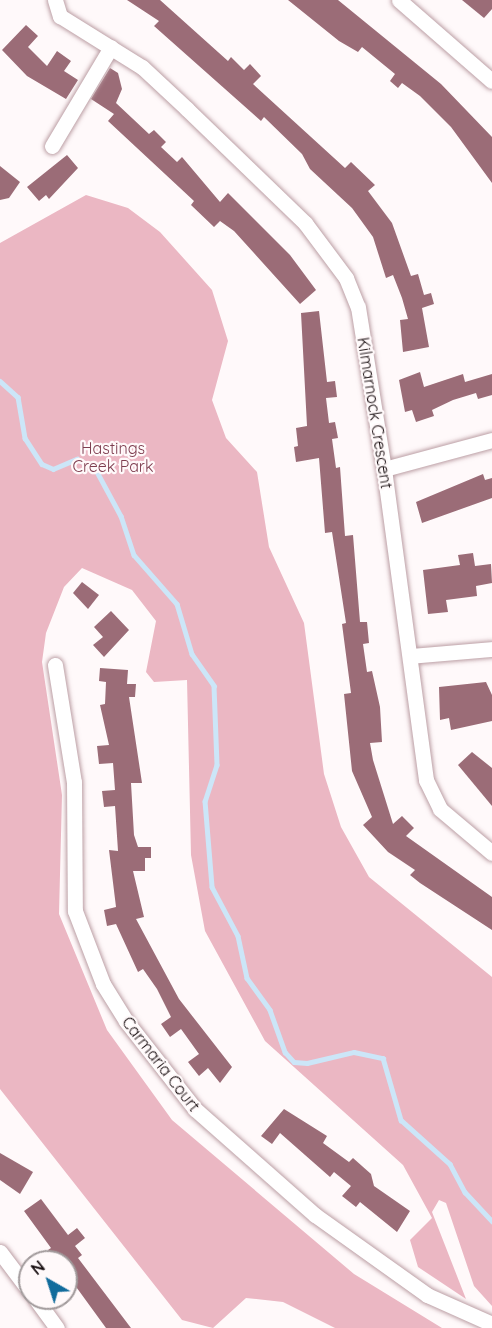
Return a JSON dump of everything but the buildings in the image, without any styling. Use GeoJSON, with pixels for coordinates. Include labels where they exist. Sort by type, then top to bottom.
{"type":"FeatureCollection","features":[{"type":"Feature","properties":{"kind":"street","name":"Kilmarnock Crescent"},"geometry":{"type":"LineString","coordinates":[[55,0],[60,16],[111,47],[187,109],[327,248],[358,307],[384,469],[430,794],[451,820],[492,853]]}},
{"type":"Feature","properties":{"kind":"street"},"geometry":{"type":"LineString","coordinates":[[399,0],[492,81]]}},
{"type":"Feature","properties":{"kind":"street"},"geometry":{"type":"LineString","coordinates":[[52,146],[111,47]]}},
{"type":"Feature","properties":{"kind":"street"},"geometry":{"type":"LineString","coordinates":[[384,469],[492,440]]}},
{"type":"Feature","properties":{"kind":"street"},"geometry":{"type":"LineString","coordinates":[[410,656],[492,649]]}},
{"type":"Feature","properties":{"kind":"street","name":"Carmaria Court"},"geometry":{"type":"LineString","coordinates":[[55,665],[74,782],[75,911],[103,984],[126,1021],[195,1109],[306,1208],[427,1295],[492,1324]]}},
{"type":"Feature","properties":{"kind":"street"},"geometry":{"type":"LineString","coordinates":[[0,1252],[18,1276]]}},
{"type":"Feature","properties":{"kind":"street"},"geometry":{"type":"LineString","coordinates":[[44,1310],[57,1328]]}},
{"type":"Feature","properties":{"kind":"green space","name":"Hastings Creek Park"},"geometry":{"type":"Polygon","coordinates":[[[86,195],[128,208],[160,232],[212,290],[228,341],[212,400],[226,438],[257,472],[269,547],[304,623],[324,774],[341,827],[369,877],[492,977],[492,1306],[474,1286],[446,1203],[439,1200],[432,1212],[466,1299],[418,1267],[410,1240],[432,1218],[403,1165],[265,1041],[205,931],[191,855],[187,680],[154,682],[146,672],[156,621],[132,590],[82,568],[64,587],[46,633],[42,662],[62,795],[59,914],[107,1030],[172,1120],[354,1274],[442,1328],[335,1328],[283,1302],[246,1298],[213,1328],[182,1320],[0,1089],[0,243],[86,195]]]}},
{"type":"Feature","properties":{"kind":"waterway"},"geometry":{"type":"LineString","coordinates":[[0,381],[18,397],[25,438],[42,464],[53,469],[77,459],[95,468],[121,516],[134,555],[177,604],[192,654],[214,686],[217,765],[205,801],[212,887],[238,936],[247,978],[270,1010],[285,1052],[294,1062],[307,1063],[354,1052],[383,1058],[401,1120],[450,1164],[465,1192],[492,1221]]}}]}
